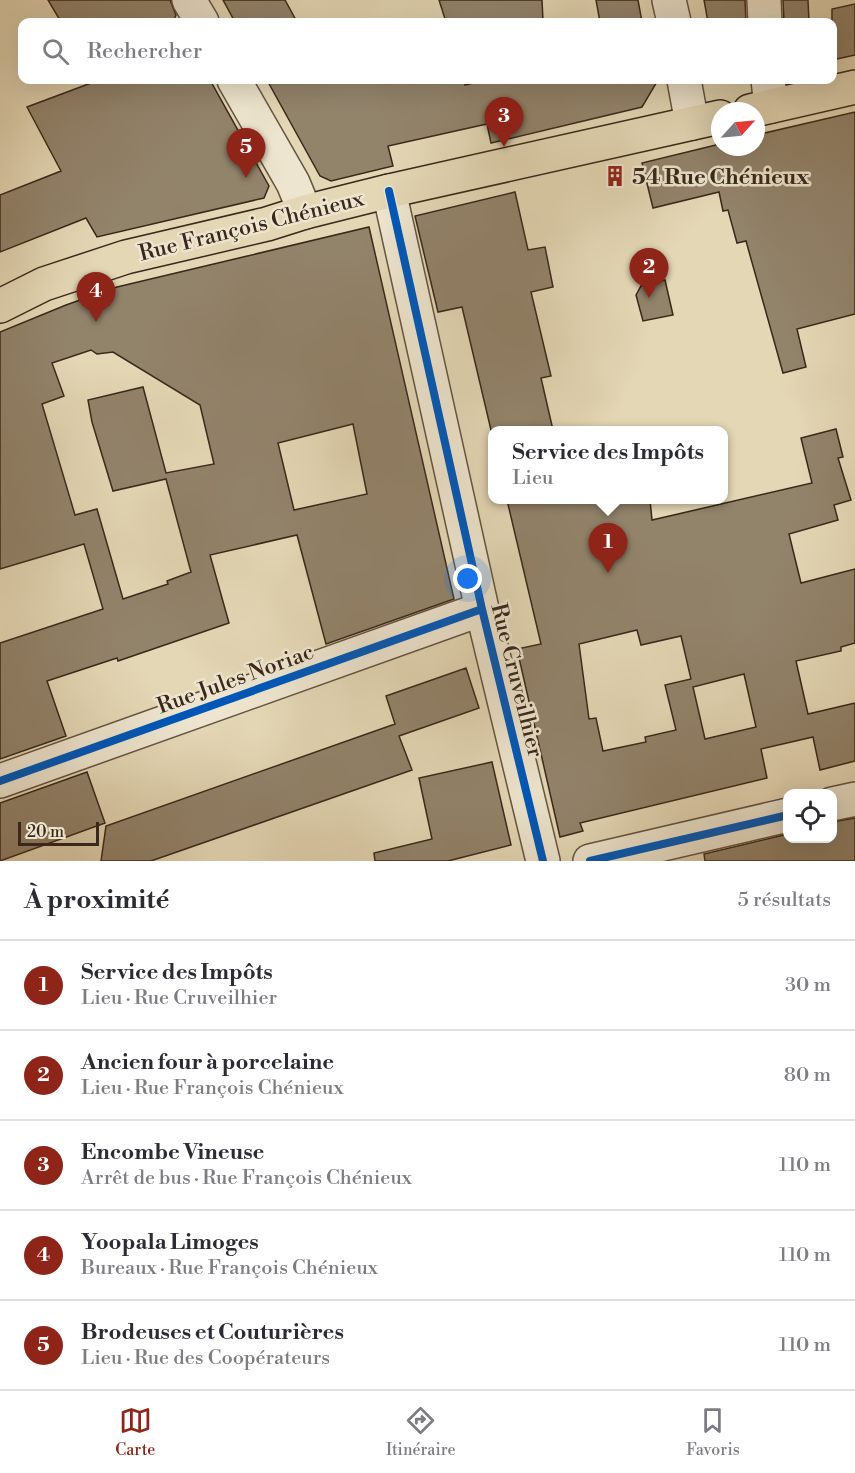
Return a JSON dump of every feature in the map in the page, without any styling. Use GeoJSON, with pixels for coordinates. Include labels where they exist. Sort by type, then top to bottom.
{"type":"FeatureCollection","features":[{"type":"Feature","properties":{"kind":"main road"},"geometry":{"type":"LineString","coordinates":[[763,99],[855,87]]}},
{"type":"Feature","properties":{"kind":"main road","name":"Rue François Chénieux"},"geometry":{"type":"LineString","coordinates":[[0,306],[44,284],[126,257],[267,224],[389,190],[706,120]]}},
{"type":"Feature","properties":{"kind":"street"},"geometry":{"type":"LineString","coordinates":[[189,0],[200,18]]}},
{"type":"Feature","properties":{"kind":"street"},"geometry":{"type":"LineString","coordinates":[[669,0],[673,18]]}},
{"type":"Feature","properties":{"kind":"street"},"geometry":{"type":"LineString","coordinates":[[764,0],[765,18]]}},
{"type":"Feature","properties":{"kind":"street"},"geometry":{"type":"LineString","coordinates":[[236,84],[293,183],[305,212]]}},
{"type":"Feature","properties":{"kind":"street"},"geometry":{"type":"LineString","coordinates":[[686,84],[706,120]]}},
{"type":"Feature","properties":{"kind":"street","name":"Rue Cruveilhier"},"geometry":{"type":"LineString","coordinates":[[389,190],[482,609],[543,861]]}},
{"type":"Feature","properties":{"kind":"street","name":"Rue Jules Noriac"},"geometry":{"type":"LineString","coordinates":[[0,781],[482,609]]}},
{"type":"Feature","properties":{"kind":"street"},"geometry":{"type":"LineString","coordinates":[[837,803],[855,799]]}},
{"type":"Feature","properties":{"kind":"street"},"geometry":{"type":"LineString","coordinates":[[590,861],[783,815]]}},
{"type":"Feature","properties":{"kind":"building"},"geometry":{"type":"Polygon","coordinates":[[[48,0],[170,0],[176,15],[175,18],[59,18],[48,0]]]}},
{"type":"Feature","properties":{"kind":"building"},"geometry":{"type":"Polygon","coordinates":[[[223,0],[285,0],[295,18],[233,18],[223,0]]]}},
{"type":"Feature","properties":{"kind":"building"},"geometry":{"type":"Polygon","coordinates":[[[439,0],[542,0],[543,18],[445,18],[439,0]]]}},
{"type":"Feature","properties":{"kind":"building"},"geometry":{"type":"Polygon","coordinates":[[[596,0],[638,0],[641,18],[599,18],[596,0]]]}},
{"type":"Feature","properties":{"kind":"building"},"geometry":{"type":"Polygon","coordinates":[[[704,0],[745,0],[746,18],[707,18],[704,0]]]}},
{"type":"Feature","properties":{"kind":"building"},"geometry":{"type":"Polygon","coordinates":[[[783,0],[808,0],[809,18],[784,18],[783,0]]]}},
{"type":"Feature","properties":{"kind":"building"},"geometry":{"type":"Polygon","coordinates":[[[855,4],[855,55],[837,59],[837,18],[832,18],[832,9],[855,4]]]}},
{"type":"Feature","properties":{"kind":"building"},"geometry":{"type":"Polygon","coordinates":[[[88,84],[212,84],[269,186],[264,198],[97,237],[86,218],[0,252],[0,195],[61,171],[27,107],[88,84]]]}},
{"type":"Feature","properties":{"kind":"building"},"geometry":{"type":"Polygon","coordinates":[[[269,84],[656,84],[642,107],[491,143],[487,124],[388,146],[393,166],[331,181],[320,176],[269,84]]]}},
{"type":"Feature","properties":{"kind":"building"},"geometry":{"type":"Polygon","coordinates":[[[855,112],[855,314],[797,329],[806,367],[783,373],[746,241],[737,243],[728,210],[723,211],[719,192],[653,208],[642,163],[711,146],[711,156],[765,156],[765,133],[855,112]]]}},
{"type":"Feature","properties":{"kind":"building"},"geometry":{"type":"Polygon","coordinates":[[[515,192],[528,250],[545,247],[553,287],[531,292],[551,376],[541,378],[552,426],[490,426],[462,307],[438,312],[415,216],[515,192]]]}},
{"type":"Feature","properties":{"kind":"building"},"geometry":{"type":"Polygon","coordinates":[[[369,227],[454,599],[326,644],[297,535],[210,555],[229,623],[118,661],[117,658],[47,681],[66,736],[0,759],[0,643],[103,609],[84,544],[0,569],[0,332],[117,287],[369,227]],[[91,350],[52,363],[64,396],[42,404],[75,515],[97,509],[123,599],[168,584],[167,581],[191,572],[166,479],[113,491],[92,422],[88,400],[143,387],[166,473],[214,464],[200,405],[113,352],[97,354],[91,350]],[[353,424],[278,443],[294,510],[367,494],[353,424]]]}},
{"type":"Feature","properties":{"kind":"building"},"geometry":{"type":"Polygon","coordinates":[[[665,280],[673,315],[643,321],[636,295],[641,286],[665,280]]]}},
{"type":"Feature","properties":{"kind":"building"},"geometry":{"type":"Polygon","coordinates":[[[836,429],[843,457],[838,458],[851,500],[834,505],[838,520],[789,534],[801,583],[855,569],[855,643],[841,647],[841,651],[796,661],[808,714],[855,703],[855,761],[820,770],[813,737],[761,749],[767,778],[580,823],[583,831],[560,837],[517,649],[541,644],[508,504],[650,504],[652,520],[812,483],[801,438],[836,429]],[[637,630],[579,644],[589,719],[596,718],[603,751],[646,742],[645,737],[676,730],[665,685],[691,679],[681,636],[641,645],[637,630]],[[744,674],[693,687],[705,739],[756,727],[744,674]]]}},
{"type":"Feature","properties":{"kind":"building"},"geometry":{"type":"Polygon","coordinates":[[[466,668],[479,708],[399,736],[412,770],[151,861],[101,861],[106,826],[395,724],[386,696],[466,668]]]}},
{"type":"Feature","properties":{"kind":"building"},"geometry":{"type":"Polygon","coordinates":[[[492,762],[511,845],[448,861],[375,861],[374,853],[432,839],[419,778],[492,762]]]}},
{"type":"Feature","properties":{"kind":"building"},"geometry":{"type":"Polygon","coordinates":[[[87,772],[105,823],[0,861],[0,803],[87,772]]]}},
{"type":"Feature","properties":{"kind":"building"},"geometry":{"type":"Polygon","coordinates":[[[855,818],[855,861],[705,861],[704,854],[783,835],[783,843],[837,843],[837,821],[855,818]]]}},
{"type":"Feature","properties":{"kind":"cycle path"},"geometry":{"type":"LineString","coordinates":[[389,191],[482,609],[543,861]]}},
{"type":"Feature","properties":{"kind":"cycle path"},"geometry":{"type":"LineString","coordinates":[[0,781],[482,609]]}},
{"type":"Feature","properties":{"kind":"cycle path"},"geometry":{"type":"LineString","coordinates":[[590,861],[783,816]]}},
{"type":"Feature","properties":{"kind":"place","name":"Encombe Vineuse"},"geometry":{"type":"Point","coordinates":[504,147]}},
{"type":"Feature","properties":{"kind":"place","name":"54 Rue Chénieux"},"geometry":{"type":"Point","coordinates":[615,176]}},
{"type":"Feature","properties":{"kind":"place","name":"Brodeuses et Couturières"},"geometry":{"type":"Point","coordinates":[246,178]}},
{"type":"Feature","properties":{"kind":"place","name":"Ancien four à porcelaine"},"geometry":{"type":"Point","coordinates":[649,298]}},
{"type":"Feature","properties":{"kind":"place","name":"Yoopala Limoges"},"geometry":{"type":"Point","coordinates":[96,322]}},
{"type":"Feature","properties":{"kind":"place","name":"Service des Impôts"},"geometry":{"type":"Point","coordinates":[608,573]}}]}
